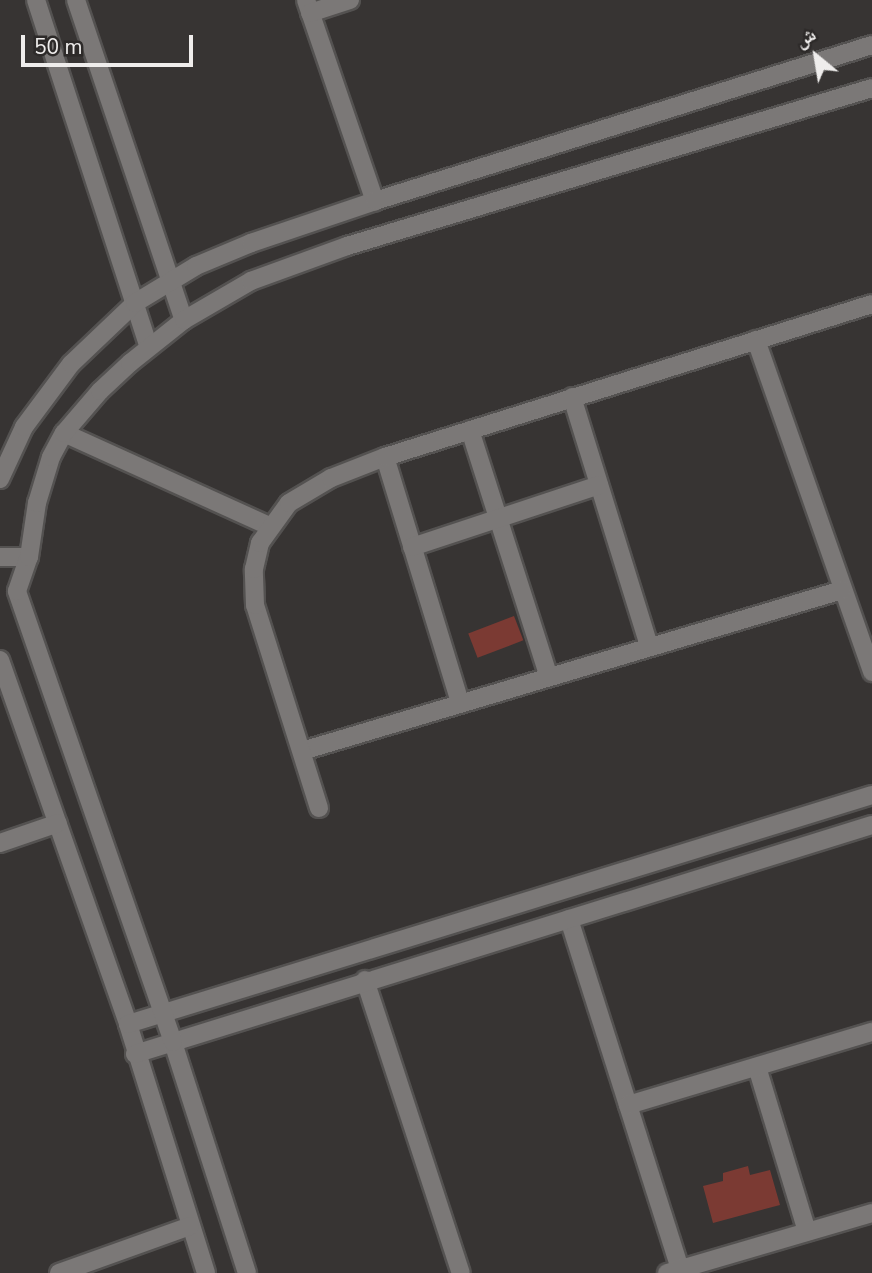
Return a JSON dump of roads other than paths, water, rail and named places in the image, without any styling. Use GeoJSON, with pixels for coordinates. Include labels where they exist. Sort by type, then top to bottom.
{"type":"FeatureCollection","features":[{"type":"Feature","properties":{"kind":"street"},"geometry":{"type":"LineString","coordinates":[[36,0],[149,347]]}},
{"type":"Feature","properties":{"kind":"street"},"geometry":{"type":"LineString","coordinates":[[76,0],[184,320]]}},
{"type":"Feature","properties":{"kind":"street"},"geometry":{"type":"LineString","coordinates":[[350,0],[308,6],[375,201]]}},
{"type":"Feature","properties":{"kind":"street"},"geometry":{"type":"LineString","coordinates":[[0,479],[24,427],[49,391],[100,333],[135,303],[170,279],[251,243],[375,201],[872,45]]}},
{"type":"Feature","properties":{"kind":"street"},"geometry":{"type":"LineString","coordinates":[[247,1273],[163,1012],[9,593],[29,557],[37,503],[51,457],[64,433],[100,391],[149,347],[184,320],[251,281],[347,246],[872,88]]}},
{"type":"Feature","properties":{"kind":"street"},"geometry":{"type":"LineString","coordinates":[[319,808],[256,605],[254,569],[260,542],[289,503],[331,478],[385,457],[872,304]]}},
{"type":"Feature","properties":{"kind":"street"},"geometry":{"type":"LineString","coordinates":[[756,340],[872,672]]}},
{"type":"Feature","properties":{"kind":"street"},"geometry":{"type":"LineString","coordinates":[[572,397],[649,646]]}},
{"type":"Feature","properties":{"kind":"street"},"geometry":{"type":"LineString","coordinates":[[470,430],[549,677]]}},
{"type":"Feature","properties":{"kind":"street"},"geometry":{"type":"LineString","coordinates":[[64,433],[271,527]]}},
{"type":"Feature","properties":{"kind":"street"},"geometry":{"type":"LineString","coordinates":[[385,457],[460,703]]}},
{"type":"Feature","properties":{"kind":"street"},"geometry":{"type":"LineString","coordinates":[[412,547],[599,485]]}},
{"type":"Feature","properties":{"kind":"street"},"geometry":{"type":"LineString","coordinates":[[0,557],[29,557]]}},
{"type":"Feature","properties":{"kind":"street"},"geometry":{"type":"LineString","coordinates":[[302,751],[842,590]]}},
{"type":"Feature","properties":{"kind":"street"},"geometry":{"type":"LineString","coordinates":[[0,660],[128,1024],[135,1054],[206,1273]]}},
{"type":"Feature","properties":{"kind":"street"},"geometry":{"type":"LineString","coordinates":[[128,1024],[872,795]]}},
{"type":"Feature","properties":{"kind":"street"},"geometry":{"type":"LineString","coordinates":[[0,843],[58,823]]}},
{"type":"Feature","properties":{"kind":"street"},"geometry":{"type":"LineString","coordinates":[[135,1054],[365,980],[872,825]]}},
{"type":"Feature","properties":{"kind":"street"},"geometry":{"type":"LineString","coordinates":[[569,919],[628,1105],[673,1271],[872,1213]]}},
{"type":"Feature","properties":{"kind":"street"},"geometry":{"type":"LineString","coordinates":[[365,980],[461,1273]]}},
{"type":"Feature","properties":{"kind":"street"},"geometry":{"type":"LineString","coordinates":[[628,1105],[872,1032]]}},
{"type":"Feature","properties":{"kind":"street"},"geometry":{"type":"LineString","coordinates":[[757,1067],[807,1232]]}},
{"type":"Feature","properties":{"kind":"street"},"geometry":{"type":"LineString","coordinates":[[59,1273],[190,1226]]}}]}
